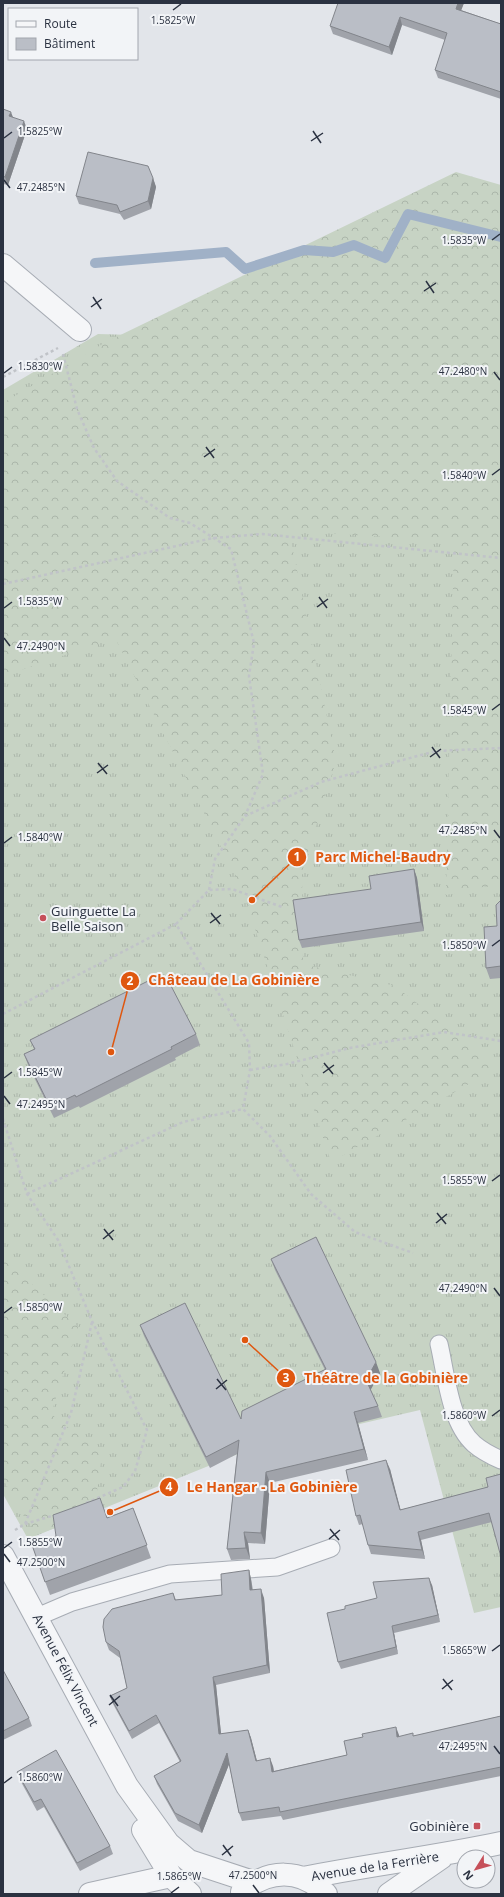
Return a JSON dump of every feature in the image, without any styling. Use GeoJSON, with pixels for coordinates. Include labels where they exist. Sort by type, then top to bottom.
{"type":"FeatureCollection","features":[{"type":"Feature","properties":{"kind":"street"},"geometry":{"type":"LineString","coordinates":[[3,265],[80,330]]}},
{"type":"Feature","properties":{"kind":"street","name":"Avenue Félix Vincent"},"geometry":{"type":"LineString","coordinates":[[3,1556],[127,1786],[145,1834],[171,1876],[190,1894]]}},
{"type":"Feature","properties":{"kind":"street","name":"Avenue Félix Vincent"},"geometry":{"type":"LineString","coordinates":[[127,1786],[168,1843],[189,1861],[247,1888]]}},
{"type":"Feature","properties":{"kind":"street","name":"Avenue de la Ferrière"},"geometry":{"type":"LineString","coordinates":[[303,1878],[372,1864],[447,1854],[501,1843]]}},
{"type":"Feature","properties":{"kind":"street","name":"Avenue de la Ferrière"},"geometry":{"type":"LineString","coordinates":[[389,1894],[423,1869],[447,1854]]}},
{"type":"Feature","properties":{"kind":"street"},"geometry":{"type":"LineString","coordinates":[[247,1888],[269,1876],[286,1874],[303,1878],[319,1887],[326,1894]]}},
{"type":"Feature","properties":{"kind":"street"},"geometry":{"type":"LineString","coordinates":[[90,1894],[171,1876]]}},
{"type":"Feature","properties":{"kind":"lane"},"geometry":{"type":"LineString","coordinates":[[439,1344],[452,1402],[460,1425],[474,1444],[501,1460]]}},
{"type":"Feature","properties":{"kind":"lane"},"geometry":{"type":"LineString","coordinates":[[37,1617],[72,1602],[170,1574],[277,1567],[331,1548]]}},
{"type":"Feature","properties":{"kind":"path"},"geometry":{"type":"LineString","coordinates":[[3,377],[62,346],[77,409],[94,448],[117,481],[170,518],[190,523],[231,549],[254,643],[249,676],[263,774],[245,816],[215,859],[208,890],[176,924],[3,1014]]}},
{"type":"Feature","properties":{"kind":"path"},"geometry":{"type":"LineString","coordinates":[[3,584],[213,538],[262,534],[501,558]]}},
{"type":"Feature","properties":{"kind":"path"},"geometry":{"type":"LineString","coordinates":[[245,816],[321,782],[436,751],[501,748]]}},
{"type":"Feature","properties":{"kind":"path"},"geometry":{"type":"LineString","coordinates":[[208,890],[232,889],[282,906]]}},
{"type":"Feature","properties":{"kind":"path"},"geometry":{"type":"LineString","coordinates":[[176,924],[249,1043],[250,1070],[243,1110]]}},
{"type":"Feature","properties":{"kind":"path"},"geometry":{"type":"LineString","coordinates":[[250,1070],[287,1064],[350,1048],[444,1032],[501,1041]]}},
{"type":"Feature","properties":{"kind":"path"},"geometry":{"type":"LineString","coordinates":[[27,1194],[183,1122],[243,1110]]}},
{"type":"Feature","properties":{"kind":"path"},"geometry":{"type":"LineString","coordinates":[[243,1110],[270,1136],[311,1194],[355,1232],[413,1253]]}},
{"type":"Feature","properties":{"kind":"path"},"geometry":{"type":"LineString","coordinates":[[3,1119],[27,1194],[58,1240],[92,1321],[147,1430],[136,1471],[123,1487],[79,1506]]}},
{"type":"Feature","properties":{"kind":"path"},"geometry":{"type":"LineString","coordinates":[[25,1524],[71,1413],[92,1321]]}},
{"type":"Feature","properties":{"kind":"path"},"geometry":{"type":"LineString","coordinates":[[15,1530],[25,1524],[58,1514]]}},
{"type":"Feature","properties":{"kind":"green space"},"geometry":{"type":"Polygon","coordinates":[[[456,172],[501,185],[501,883],[446,895],[454,541],[289,531],[336,761],[302,872],[303,964],[395,986],[499,1067],[331,1162],[241,886],[115,638],[3,676],[3,403],[106,342],[456,172]]]}},
{"type":"Feature","properties":{"kind":"green space"},"geometry":{"type":"Polygon","coordinates":[[[98,334],[380,342],[501,371],[501,1607],[474,1613],[420,1410],[248,1450],[28,1539],[3,1494],[3,390],[98,334]]]}},
{"type":"Feature","properties":{"kind":"green space"},"geometry":{"type":"Polygon","coordinates":[[[3,1257],[78,1327],[51,1414],[102,1454],[94,1514],[38,1534],[25,1518],[3,1479],[3,1257]]]}},
{"type":"Feature","properties":{"kind":"building"},"geometry":{"type":"Polygon","coordinates":[[[338,3],[458,3],[456,9],[501,24],[501,92],[435,70],[447,33],[400,17],[389,47],[330,26],[338,3]]]}},
{"type":"Feature","properties":{"kind":"building"},"geometry":{"type":"Polygon","coordinates":[[[3,109],[11,112],[9,116],[24,121],[5,177],[3,176],[3,109]]]}},
{"type":"Feature","properties":{"kind":"building"},"geometry":{"type":"Polygon","coordinates":[[[88,152],[148,166],[153,178],[148,201],[120,212],[117,205],[76,196],[88,152]]]}},
{"type":"Feature","properties":{"kind":"building"},"geometry":{"type":"Polygon","coordinates":[[[414,869],[421,922],[299,940],[293,900],[371,889],[369,876],[414,869]]]}},
{"type":"Feature","properties":{"kind":"building"},"geometry":{"type":"Polygon","coordinates":[[[501,900],[501,966],[486,968],[484,927],[497,926],[496,905],[501,900]]]}},
{"type":"Feature","properties":{"kind":"building"},"geometry":{"type":"Polygon","coordinates":[[[154,978],[159,987],[169,982],[196,1034],[171,1047],[172,1049],[76,1097],[75,1095],[50,1107],[24,1054],[35,1049],[30,1040],[154,978]]]}},
{"type":"Feature","properties":{"kind":"building"},"geometry":{"type":"Polygon","coordinates":[[[316,1237],[376,1362],[366,1380],[378,1406],[354,1412],[364,1449],[266,1472],[261,1533],[244,1532],[246,1548],[227,1549],[239,1440],[206,1457],[140,1325],[185,1303],[241,1419],[242,1411],[326,1369],[271,1259],[316,1237]]]}},
{"type":"Feature","properties":{"kind":"building"},"geometry":{"type":"Polygon","coordinates":[[[386,1460],[400,1510],[488,1487],[486,1478],[501,1474],[501,1557],[489,1513],[418,1532],[422,1550],[368,1545],[360,1515],[356,1516],[346,1470],[386,1460]]]}},
{"type":"Feature","properties":{"kind":"building"},"geometry":{"type":"Polygon","coordinates":[[[100,1498],[107,1518],[133,1508],[147,1545],[45,1582],[32,1545],[56,1536],[53,1515],[100,1498]]]}},
{"type":"Feature","properties":{"kind":"building"},"geometry":{"type":"Polygon","coordinates":[[[249,1570],[250,1590],[261,1589],[267,1665],[213,1677],[219,1734],[248,1730],[256,1761],[270,1758],[272,1772],[347,1755],[344,1741],[363,1737],[362,1734],[396,1727],[397,1737],[413,1733],[413,1736],[501,1716],[501,1767],[280,1812],[279,1807],[239,1813],[227,1753],[199,1825],[175,1813],[154,1776],[181,1761],[156,1715],[129,1731],[110,1696],[127,1688],[119,1651],[106,1642],[103,1627],[104,1619],[112,1609],[173,1593],[175,1600],[222,1595],[221,1574],[249,1570]]]}},
{"type":"Feature","properties":{"kind":"building"},"geometry":{"type":"Polygon","coordinates":[[[429,1578],[438,1615],[392,1626],[396,1647],[338,1662],[327,1613],[345,1609],[345,1606],[377,1598],[373,1582],[429,1578]]]}},
{"type":"Feature","properties":{"kind":"building"},"geometry":{"type":"Polygon","coordinates":[[[3,1670],[29,1718],[3,1731],[3,1670]]]}},
{"type":"Feature","properties":{"kind":"building"},"geometry":{"type":"Polygon","coordinates":[[[56,1750],[110,1846],[77,1863],[41,1799],[34,1802],[17,1772],[56,1750]]]}},
{"type":"Feature","properties":{"kind":"waterway"},"geometry":{"type":"LineString","coordinates":[[95,263],[226,252],[245,269],[304,250],[333,252],[354,245],[385,258],[408,214],[501,237]]}},
{"type":"Feature","properties":{"kind":"place","name":"Parc Michel-Baudry"},"geometry":{"type":"Point","coordinates":[252,900]}},
{"type":"Feature","properties":{"kind":"place","name":"Guinguette La Belle Saison"},"geometry":{"type":"Point","coordinates":[43,918]}},
{"type":"Feature","properties":{"kind":"place","name":"Château de La Gobinière"},"geometry":{"type":"Point","coordinates":[111,1052]}},
{"type":"Feature","properties":{"kind":"place","name":"Théâtre de la Gobinière"},"geometry":{"type":"Point","coordinates":[245,1340]}},
{"type":"Feature","properties":{"kind":"place","name":"Le Hangar - La Gobinière"},"geometry":{"type":"Point","coordinates":[110,1512]}},
{"type":"Feature","properties":{"kind":"place","name":"Gobinière"},"geometry":{"type":"Point","coordinates":[477,1826]}}]}
